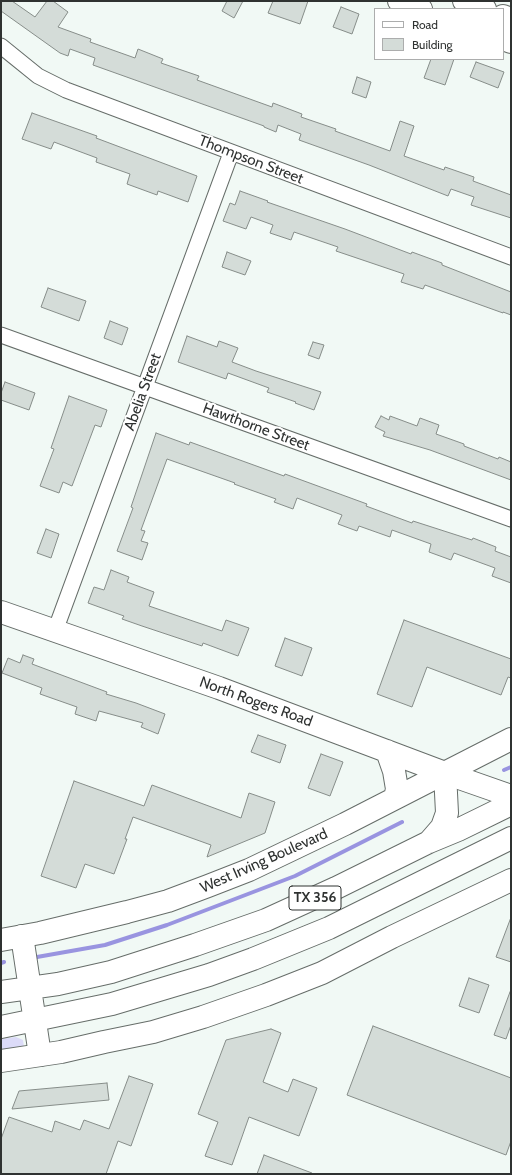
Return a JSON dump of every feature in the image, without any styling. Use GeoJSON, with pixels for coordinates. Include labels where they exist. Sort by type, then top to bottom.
{"type":"FeatureCollection","features":[{"type":"Feature","properties":{"kind":"street"},"geometry":{"type":"LineString","coordinates":[[399,1],[418,8]]}},
{"type":"Feature","properties":{"kind":"street"},"geometry":{"type":"LineString","coordinates":[[464,1],[482,8]]}},
{"type":"Feature","properties":{"kind":"street","name":"Thompson Street"},"geometry":{"type":"LineString","coordinates":[[1,46],[30,71],[51,84],[231,153],[511,257]]}},
{"type":"Feature","properties":{"kind":"street","name":"Abelia Street"},"geometry":{"type":"LineString","coordinates":[[55,631],[231,153]]}},
{"type":"Feature","properties":{"kind":"street","name":"Hawthorne Street"},"geometry":{"type":"LineString","coordinates":[[1,335],[511,519]]}},
{"type":"Feature","properties":{"kind":"street","name":"North Rogers Road"},"geometry":{"type":"LineString","coordinates":[[1,612],[218,688],[445,773],[511,796]]}},
{"type":"Feature","properties":{"kind":"street","name":"West Irving Boulevard"},"geometry":{"type":"LineString","coordinates":[[11,938],[127,912],[168,901],[250,870],[345,824],[511,739]]}},
{"type":"Feature","properties":{"kind":"street"},"geometry":{"type":"LineString","coordinates":[[387,751],[394,772],[397,789],[395,798]]}},
{"type":"Feature","properties":{"kind":"street"},"geometry":{"type":"LineString","coordinates":[[429,842],[442,827],[447,813],[445,773]]}},
{"type":"Feature","properties":{"kind":"street","name":"TX 356"},"geometry":{"type":"LineString","coordinates":[[1,992],[58,984],[111,972],[195,946],[258,923],[336,888],[429,842],[458,830],[511,804]]}},
{"type":"Feature","properties":{"kind":"street","name":"TX 356"},"geometry":{"type":"LineString","coordinates":[[1,1027],[112,1004],[209,975],[253,959],[329,928],[511,838]]}},
{"type":"Feature","properties":{"kind":"street"},"geometry":{"type":"LineString","coordinates":[[1,1061],[61,1052],[153,1032],[204,1017],[266,995],[322,973],[404,931],[511,880]]}},
{"type":"Feature","properties":{"kind":"street"},"geometry":{"type":"LineString","coordinates":[[11,938],[30,988],[40,1055]]}},
{"type":"Feature","properties":{"kind":"shaded area"},"geometry":{"type":"Polygon","coordinates":[[[16,1037],[23,1040],[24,1047],[1,1055],[1,1039],[16,1037]]]}},
{"type":"Feature","properties":{"kind":"building"},"geometry":{"type":"Polygon","coordinates":[[[1,1],[12,1],[35,17],[47,1],[53,1],[68,12],[58,27],[91,39],[90,42],[135,58],[138,49],[163,59],[161,63],[199,76],[197,80],[272,107],[273,103],[302,114],[301,117],[336,129],[335,131],[390,151],[400,121],[414,126],[404,156],[444,170],[445,167],[474,177],[473,181],[511,195],[511,218],[471,205],[474,197],[451,189],[448,196],[369,165],[299,140],[301,134],[278,125],[276,132],[264,126],[93,65],[95,58],[70,49],[68,56],[60,53],[1,11],[1,1]]]}},
{"type":"Feature","properties":{"kind":"building"},"geometry":{"type":"Polygon","coordinates":[[[227,1],[243,1],[234,18],[222,11],[227,1]]]}},
{"type":"Feature","properties":{"kind":"building"},"geometry":{"type":"Polygon","coordinates":[[[273,1],[308,1],[300,24],[268,13],[273,1]]]}},
{"type":"Feature","properties":{"kind":"building"},"geometry":{"type":"Polygon","coordinates":[[[341,7],[359,14],[352,34],[333,27],[341,7]]]}},
{"type":"Feature","properties":{"kind":"building"},"geometry":{"type":"Polygon","coordinates":[[[431,60],[454,60],[445,85],[424,78],[431,60]]]}},
{"type":"Feature","properties":{"kind":"building"},"geometry":{"type":"Polygon","coordinates":[[[476,62],[504,72],[498,88],[470,77],[476,62]]]}},
{"type":"Feature","properties":{"kind":"building"},"geometry":{"type":"Polygon","coordinates":[[[357,77],[371,82],[366,98],[352,93],[357,77]]]}},
{"type":"Feature","properties":{"kind":"building"},"geometry":{"type":"Polygon","coordinates":[[[32,113],[97,136],[96,138],[197,176],[188,202],[158,191],[157,195],[127,184],[130,174],[96,162],[97,158],[54,142],[51,149],[22,139],[32,113]]]}},
{"type":"Feature","properties":{"kind":"building"},"geometry":{"type":"Polygon","coordinates":[[[240,191],[411,254],[412,252],[442,263],[442,265],[511,292],[511,315],[425,285],[423,289],[401,282],[404,274],[336,251],[338,247],[294,232],[291,240],[270,233],[273,225],[251,217],[246,229],[223,221],[230,203],[235,205],[240,191]]]}},
{"type":"Feature","properties":{"kind":"building"},"geometry":{"type":"Polygon","coordinates":[[[227,252],[251,261],[245,275],[222,267],[227,252]]]}},
{"type":"Feature","properties":{"kind":"building"},"geometry":{"type":"Polygon","coordinates":[[[48,288],[86,301],[79,321],[41,307],[48,288]]]}},
{"type":"Feature","properties":{"kind":"building"},"geometry":{"type":"Polygon","coordinates":[[[110,321],[128,328],[122,345],[104,338],[110,321]]]}},
{"type":"Feature","properties":{"kind":"building"},"geometry":{"type":"Polygon","coordinates":[[[187,336],[217,347],[219,341],[238,348],[232,362],[321,392],[314,410],[267,392],[269,388],[228,373],[226,379],[178,362],[187,336]]]}},
{"type":"Feature","properties":{"kind":"building"},"geometry":{"type":"Polygon","coordinates":[[[313,342],[324,345],[319,359],[308,355],[313,342]]]}},
{"type":"Feature","properties":{"kind":"building"},"geometry":{"type":"Polygon","coordinates":[[[5,382],[35,393],[29,410],[1,400],[1,393],[5,382]]]}},
{"type":"Feature","properties":{"kind":"building"},"geometry":{"type":"Polygon","coordinates":[[[69,396],[107,410],[101,427],[95,425],[72,486],[63,482],[59,493],[40,486],[54,449],[51,448],[69,396]]]}},
{"type":"Feature","properties":{"kind":"building"},"geometry":{"type":"Polygon","coordinates":[[[381,416],[389,420],[390,416],[417,426],[420,418],[439,425],[436,434],[498,459],[499,457],[511,462],[511,480],[430,450],[383,436],[385,432],[375,427],[381,416]]]}},
{"type":"Feature","properties":{"kind":"building"},"geometry":{"type":"Polygon","coordinates":[[[156,433],[189,445],[190,442],[284,476],[285,474],[367,504],[366,506],[412,523],[413,521],[472,540],[473,538],[496,547],[495,551],[511,557],[511,583],[492,576],[495,568],[454,553],[451,560],[429,552],[431,544],[392,530],[390,537],[359,526],[357,531],[338,524],[342,515],[297,498],[293,509],[274,502],[276,499],[167,459],[141,530],[145,531],[141,541],[148,543],[142,560],[117,551],[133,508],[131,507],[156,433]]]}},
{"type":"Feature","properties":{"kind":"building"},"geometry":{"type":"Polygon","coordinates":[[[46,529],[59,534],[51,558],[37,553],[46,529]]]}},
{"type":"Feature","properties":{"kind":"building"},"geometry":{"type":"Polygon","coordinates":[[[111,570],[129,577],[127,582],[154,592],[149,606],[222,631],[226,620],[249,628],[238,656],[203,643],[202,646],[122,619],[124,616],[88,603],[94,587],[104,590],[111,570]]]}},
{"type":"Feature","properties":{"kind":"building"},"geometry":{"type":"Polygon","coordinates":[[[404,620],[511,659],[511,678],[508,677],[501,695],[427,667],[412,707],[377,694],[404,620]]]}},
{"type":"Feature","properties":{"kind":"building"},"geometry":{"type":"Polygon","coordinates":[[[285,638],[312,648],[302,676],[275,666],[285,638]]]}},
{"type":"Feature","properties":{"kind":"building"},"geometry":{"type":"Polygon","coordinates":[[[23,655],[34,659],[32,664],[107,692],[106,694],[165,714],[158,734],[141,727],[143,723],[99,711],[96,721],[75,714],[77,707],[40,694],[42,688],[2,673],[8,658],[20,663],[23,655]]]}},
{"type":"Feature","properties":{"kind":"building"},"geometry":{"type":"Polygon","coordinates":[[[258,735],[286,745],[280,763],[251,752],[258,735]]]}},
{"type":"Feature","properties":{"kind":"building"},"geometry":{"type":"Polygon","coordinates":[[[321,754],[343,762],[330,796],[308,788],[321,754]]]}},
{"type":"Feature","properties":{"kind":"building"},"geometry":{"type":"Polygon","coordinates":[[[74,781],[144,806],[152,785],[241,818],[249,793],[275,802],[265,833],[207,857],[211,845],[133,817],[125,839],[127,839],[114,874],[85,864],[76,888],[41,876],[74,781]]]}},
{"type":"Feature","properties":{"kind":"building"},"geometry":{"type":"Polygon","coordinates":[[[510,920],[511,921],[511,962],[496,957],[510,920]]]}},
{"type":"Feature","properties":{"kind":"building"},"geometry":{"type":"Polygon","coordinates":[[[469,978],[489,985],[479,1013],[459,1006],[469,978]]]}},
{"type":"Feature","properties":{"kind":"building"},"geometry":{"type":"Polygon","coordinates":[[[510,992],[511,1025],[506,1039],[494,1035],[510,992]]]}},
{"type":"Feature","properties":{"kind":"building"},"geometry":{"type":"Polygon","coordinates":[[[373,1026],[511,1078],[511,1141],[506,1155],[347,1095],[373,1026]]]}},
{"type":"Feature","properties":{"kind":"building"},"geometry":{"type":"Polygon","coordinates":[[[271,1029],[281,1033],[263,1082],[288,1092],[293,1079],[317,1088],[299,1136],[249,1117],[232,1165],[205,1156],[218,1122],[198,1114],[226,1040],[271,1029]]]}},
{"type":"Feature","properties":{"kind":"building"},"geometry":{"type":"Polygon","coordinates":[[[129,1076],[153,1084],[131,1146],[118,1141],[106,1174],[1,1174],[1,1139],[9,1117],[52,1132],[55,1121],[80,1130],[84,1120],[109,1129],[129,1076]]]}},
{"type":"Feature","properties":{"kind":"building"},"geometry":{"type":"Polygon","coordinates":[[[107,1083],[109,1100],[12,1109],[19,1091],[107,1083]]]}},
{"type":"Feature","properties":{"kind":"building"},"geometry":{"type":"Polygon","coordinates":[[[264,1155],[312,1173],[312,1174],[257,1174],[264,1155]]]}},
{"type":"Feature","properties":{"kind":"waterway"},"geometry":{"type":"LineString","coordinates":[[504,770],[511,767]]}},
{"type":"Feature","properties":{"kind":"waterway"},"geometry":{"type":"LineString","coordinates":[[37,957],[105,945],[167,925],[295,876],[402,822]]}}]}
